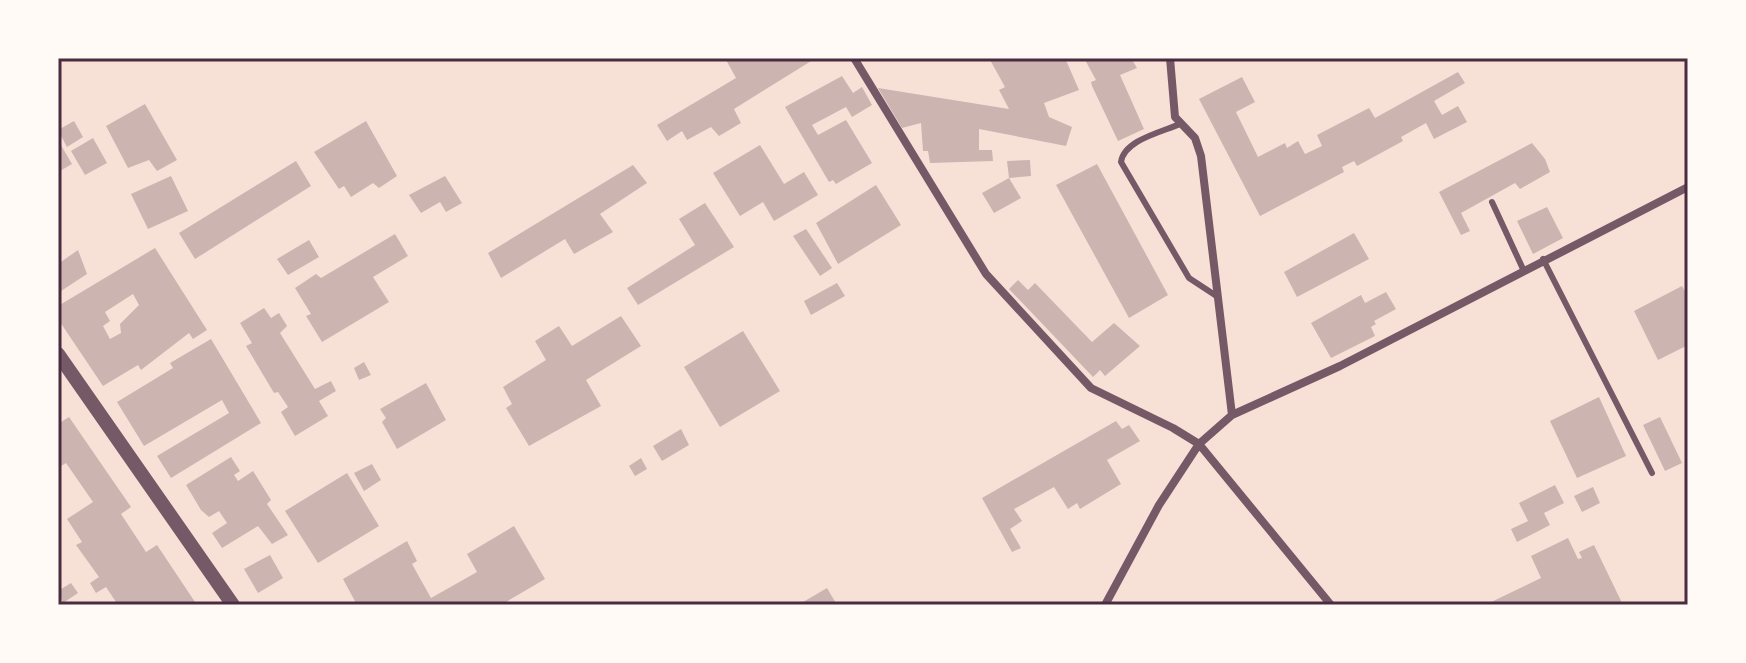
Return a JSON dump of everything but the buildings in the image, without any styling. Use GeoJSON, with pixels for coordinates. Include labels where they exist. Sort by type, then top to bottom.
{"type":"FeatureCollection","features":[{"type":"Feature","properties":{"kind":"street"},"geometry":{"type":"LineString","coordinates":[[854,58],[986,274],[1091,388],[1199,444],[1331,605]]}},
{"type":"Feature","properties":{"kind":"street"},"geometry":{"type":"LineString","coordinates":[[1170,58],[1172,106],[1180,124],[1195,138],[1201,156],[1232,415]]}},
{"type":"Feature","properties":{"kind":"street"},"geometry":{"type":"LineString","coordinates":[[1105,605],[1159,505],[1199,444],[1232,415],[1340,366],[1523,269],[1688,187]]}},
{"type":"Feature","properties":{"kind":"street"},"geometry":{"type":"LineString","coordinates":[[58,354],[233,605]]}},
{"type":"Feature","properties":{"kind":"lane"},"geometry":{"type":"LineString","coordinates":[[1180,124],[1133,144],[1125,151],[1121,162],[1189,278],[1218,297]]}},
{"type":"Feature","properties":{"kind":"lane"},"geometry":{"type":"LineString","coordinates":[[1492,202],[1523,269]]}},
{"type":"Feature","properties":{"kind":"lane"},"geometry":{"type":"LineString","coordinates":[[1543,259],[1652,473]]}}]}
